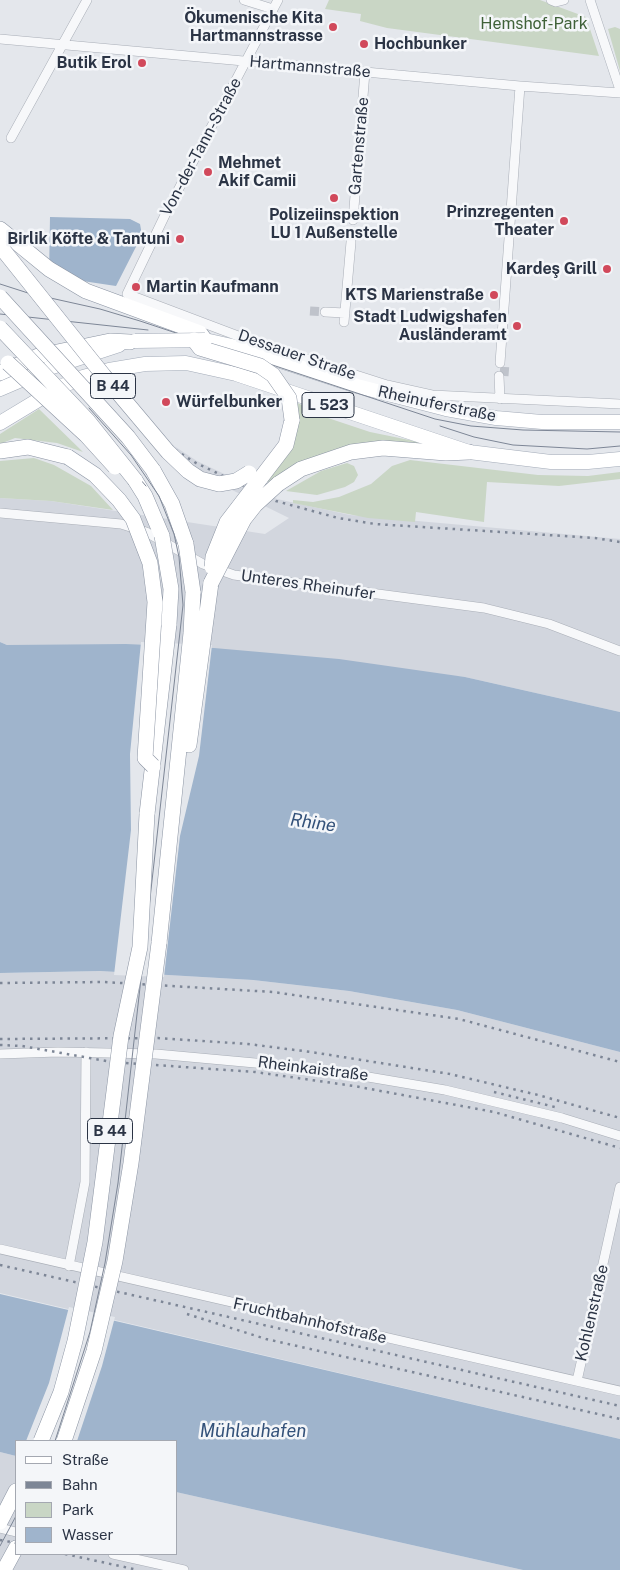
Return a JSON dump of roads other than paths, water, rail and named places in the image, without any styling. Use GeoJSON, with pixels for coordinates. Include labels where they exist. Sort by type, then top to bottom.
{"type":"FeatureCollection","features":[{"type":"Feature","properties":{"kind":"highway"},"geometry":{"type":"LineString","coordinates":[[0,230],[49,269],[86,291],[200,333],[200,348],[253,364],[272,375],[289,398],[292,420],[286,445],[254,476],[227,522],[213,556],[186,767],[182,785],[171,807]]}},
{"type":"Feature","properties":{"kind":"highway","name":"B 44"},"geometry":{"type":"LineString","coordinates":[[0,246],[104,376],[168,452],[188,471],[200,479],[219,484],[254,476]]}},
{"type":"Feature","properties":{"kind":"highway","name":"B 44"},"geometry":{"type":"LineString","coordinates":[[0,297],[142,454],[172,504],[182,528],[189,561],[193,603],[171,807],[164,902],[124,1212],[115,1261],[94,1351],[64,1440]]}},
{"type":"Feature","properties":{"kind":"highway","name":"B 44"},"geometry":{"type":"LineString","coordinates":[[0,328],[88,421],[135,480],[152,512],[166,554],[171,588],[147,814],[140,947],[121,1036],[95,1242],[75,1341],[61,1392],[40,1440]]}},
{"type":"Feature","properties":{"kind":"highway"},"geometry":{"type":"LineString","coordinates":[[0,373],[38,356],[110,341],[133,341]]}},
{"type":"Feature","properties":{"kind":"highway"},"geometry":{"type":"LineString","coordinates":[[0,355],[86,435],[113,466],[135,480]]}},
{"type":"Feature","properties":{"kind":"highway"},"geometry":{"type":"LineString","coordinates":[[3,450],[28,448],[49,451],[68,457],[107,486],[133,519],[142,538],[150,563],[155,602],[144,758],[153,766]]}},
{"type":"Feature","properties":{"kind":"highway"},"geometry":{"type":"LineString","coordinates":[[211,583],[244,520],[255,505],[278,484],[301,469],[351,452],[383,448],[469,452]]}},
{"type":"Feature","properties":{"kind":"highway"},"geometry":{"type":"LineString","coordinates":[[0,1522],[15,1493]]}},
{"type":"Feature","properties":{"kind":"highway"},"geometry":{"type":"LineString","coordinates":[[4,1570],[15,1550]]}},
{"type":"Feature","properties":{"kind":"main road","name":"Rheinuferstraße"},"geometry":{"type":"LineString","coordinates":[[0,390],[49,368],[133,341],[200,340],[241,348],[320,374],[424,404],[496,418],[553,422],[620,422]]}},
{"type":"Feature","properties":{"kind":"main road","name":"Rheinuferstraße"},"geometry":{"type":"LineString","coordinates":[[0,423],[58,388],[83,377],[144,364],[186,363],[236,374],[469,452],[552,462],[588,462],[620,459]]}},
{"type":"Feature","properties":{"kind":"street"},"geometry":{"type":"LineString","coordinates":[[11,138],[87,0]]}},
{"type":"Feature","properties":{"kind":"street"},"geometry":{"type":"LineString","coordinates":[[244,0],[273,9]]}},
{"type":"Feature","properties":{"kind":"street","name":"Von-der-Tann-Straße"},"geometry":{"type":"LineString","coordinates":[[127,294],[165,215],[278,0]]}},
{"type":"Feature","properties":{"kind":"street"},"geometry":{"type":"LineString","coordinates":[[551,0],[556,2],[564,0]]}},
{"type":"Feature","properties":{"kind":"street"},"geometry":{"type":"LineString","coordinates":[[590,0],[620,92]]}},
{"type":"Feature","properties":{"kind":"street","name":"Hartmannstraße"},"geometry":{"type":"LineString","coordinates":[[0,39],[520,86],[620,92]]}},
{"type":"Feature","properties":{"kind":"street","name":"Gartenstraße"},"geometry":{"type":"LineString","coordinates":[[353,220],[365,72]]}},
{"type":"Feature","properties":{"kind":"street"},"geometry":{"type":"LineString","coordinates":[[503,360],[520,86]]}},
{"type":"Feature","properties":{"kind":"street"},"geometry":{"type":"LineString","coordinates":[[325,312],[344,318],[351,242]]}},
{"type":"Feature","properties":{"kind":"street","name":"Dessauer Straße"},"geometry":{"type":"LineString","coordinates":[[127,294],[246,338],[387,385],[432,395],[620,404]]}},
{"type":"Feature","properties":{"kind":"street"},"geometry":{"type":"LineString","coordinates":[[500,399],[502,378]]}},
{"type":"Feature","properties":{"kind":"street","name":"Unteres Rheinufer"},"geometry":{"type":"LineString","coordinates":[[0,513],[121,524],[146,532],[203,564],[234,575],[484,608],[549,624],[620,651]]}},
{"type":"Feature","properties":{"kind":"street"},"geometry":{"type":"LineString","coordinates":[[69,1266],[85,1182],[86,1052]]}},
{"type":"Feature","properties":{"kind":"street","name":"Rheinkaistraße"},"geometry":{"type":"LineString","coordinates":[[0,1054],[86,1052],[156,1054],[256,1061],[357,1074],[497,1101],[620,1136]]}},
{"type":"Feature","properties":{"kind":"street","name":"Kohlenstraße"},"geometry":{"type":"LineString","coordinates":[[577,1381],[620,1187]]}},
{"type":"Feature","properties":{"kind":"street","name":"Fruchtbahnhofstraße"},"geometry":{"type":"LineString","coordinates":[[0,1249],[620,1391]]}},
{"type":"Feature","properties":{"kind":"street"},"geometry":{"type":"LineString","coordinates":[[0,1528],[15,1532]]}},
{"type":"Feature","properties":{"kind":"street"},"geometry":{"type":"LineString","coordinates":[[117,1555],[184,1570]]}},
{"type":"Feature","properties":{"kind":"water"},"geometry":{"type":"Polygon","coordinates":[[[50,217],[130,219],[140,224],[142,235],[116,286],[49,276],[50,217]]]}},
{"type":"Feature","properties":{"kind":"water","name":"Rhine"},"geometry":{"type":"Polygon","coordinates":[[[0,642],[7,645],[126,644],[214,648],[339,659],[465,677],[620,712],[620,1052],[457,1010],[349,991],[253,980],[100,971],[0,973],[0,642]]]}},
{"type":"Feature","properties":{"kind":"water","name":"Mühlauhafen"},"geometry":{"type":"Polygon","coordinates":[[[0,1294],[620,1439],[620,1570],[523,1570],[178,1492],[178,1440],[15,1440],[15,1456],[0,1452],[0,1294]]]}},
{"type":"Feature","properties":{"kind":"tunnel"},"geometry":{"type":"LineString","coordinates":[[310,311],[325,312]]}},
{"type":"Feature","properties":{"kind":"tunnel"},"geometry":{"type":"LineString","coordinates":[[504,376],[505,363]]}},
{"type":"Feature","properties":{"kind":"tram line"},"geometry":{"type":"LineString","coordinates":[[0,284],[28,293],[100,309],[140,321],[435,419],[471,426],[523,430],[620,432]]}},
{"type":"Feature","properties":{"kind":"tram line"},"geometry":{"type":"LineString","coordinates":[[0,314],[148,330]]}},
{"type":"Feature","properties":{"kind":"tram line"},"geometry":{"type":"LineString","coordinates":[[55,1440],[90,1332],[105,1263],[118,1183],[183,605],[179,557],[174,534],[159,496],[131,455],[89,408]]}},
{"type":"Feature","properties":{"kind":"tram line"},"geometry":{"type":"LineString","coordinates":[[84,414],[146,486]]}},
{"type":"Feature","properties":{"kind":"tram line"},"geometry":{"type":"LineString","coordinates":[[440,426],[474,437],[513,445],[587,449],[620,446]]}},
{"type":"Feature","properties":{"kind":"tram line"},"geometry":{"type":"LineString","coordinates":[[0,1546],[15,1518]]}},
{"type":"Feature","properties":{"kind":"railway"},"geometry":{"type":"LineString","coordinates":[[169,446],[196,463],[276,501],[338,518],[375,524],[595,538],[620,542]]}},
{"type":"Feature","properties":{"kind":"railway"},"geometry":{"type":"LineString","coordinates":[[0,983],[104,982],[273,992],[459,1019],[620,1062]]}},
{"type":"Feature","properties":{"kind":"railway"},"geometry":{"type":"LineString","coordinates":[[0,1039],[158,1038],[248,1044],[311,1052],[450,1074],[538,1095],[620,1118]]}},
{"type":"Feature","properties":{"kind":"railway"},"geometry":{"type":"LineString","coordinates":[[0,1045],[22,1046],[112,1062],[255,1072],[354,1086],[494,1112],[620,1148]]}},
{"type":"Feature","properties":{"kind":"railway"},"geometry":{"type":"LineString","coordinates":[[494,1092],[559,1108]]}},
{"type":"Feature","properties":{"kind":"railway"},"geometry":{"type":"LineString","coordinates":[[0,1265],[620,1406]]}},
{"type":"Feature","properties":{"kind":"railway"},"geometry":{"type":"LineString","coordinates":[[187,1314],[266,1339],[620,1419]]}},
{"type":"Feature","properties":{"kind":"railway"},"geometry":{"type":"LineString","coordinates":[[0,1540],[15,1543]]}},
{"type":"Feature","properties":{"kind":"railway"},"geometry":{"type":"LineString","coordinates":[[70,1555],[138,1570]]}},
{"type":"Feature","properties":{"kind":"place","name":"Ökumenische Kita Hartmannstrasse"},"geometry":{"type":"Point","coordinates":[333,27]}},
{"type":"Feature","properties":{"kind":"place","name":"Hochbunker"},"geometry":{"type":"Point","coordinates":[364,44]}},
{"type":"Feature","properties":{"kind":"place","name":"Butik Erol"},"geometry":{"type":"Point","coordinates":[142,63]}},
{"type":"Feature","properties":{"kind":"place","name":"Mehmet Akif Camii"},"geometry":{"type":"Point","coordinates":[208,172]}},
{"type":"Feature","properties":{"kind":"place","name":"Polizeiinspektion LU 1 Außenstelle"},"geometry":{"type":"Point","coordinates":[334,198]}},
{"type":"Feature","properties":{"kind":"place","name":"Prinzregenten Theater"},"geometry":{"type":"Point","coordinates":[564,221]}},
{"type":"Feature","properties":{"kind":"place","name":"Birlik Köfte & Tantuni"},"geometry":{"type":"Point","coordinates":[180,239]}},
{"type":"Feature","properties":{"kind":"place","name":"Kardeş Grill"},"geometry":{"type":"Point","coordinates":[607,269]}},
{"type":"Feature","properties":{"kind":"place","name":"Martin Kaufmann"},"geometry":{"type":"Point","coordinates":[136,287]}},
{"type":"Feature","properties":{"kind":"place","name":"KTS Marienstraße"},"geometry":{"type":"Point","coordinates":[494,295]}},
{"type":"Feature","properties":{"kind":"place","name":"Stadt Ludwigshafen Ausländeramt"},"geometry":{"type":"Point","coordinates":[517,326]}},
{"type":"Feature","properties":{"kind":"place","name":"Würfelbunker"},"geometry":{"type":"Point","coordinates":[166,402]}},
{"type":"Feature","properties":{"kind":"park label","name":"Hemshof-Park"},"geometry":{"type":"Point","coordinates":[534,24]}}]}
